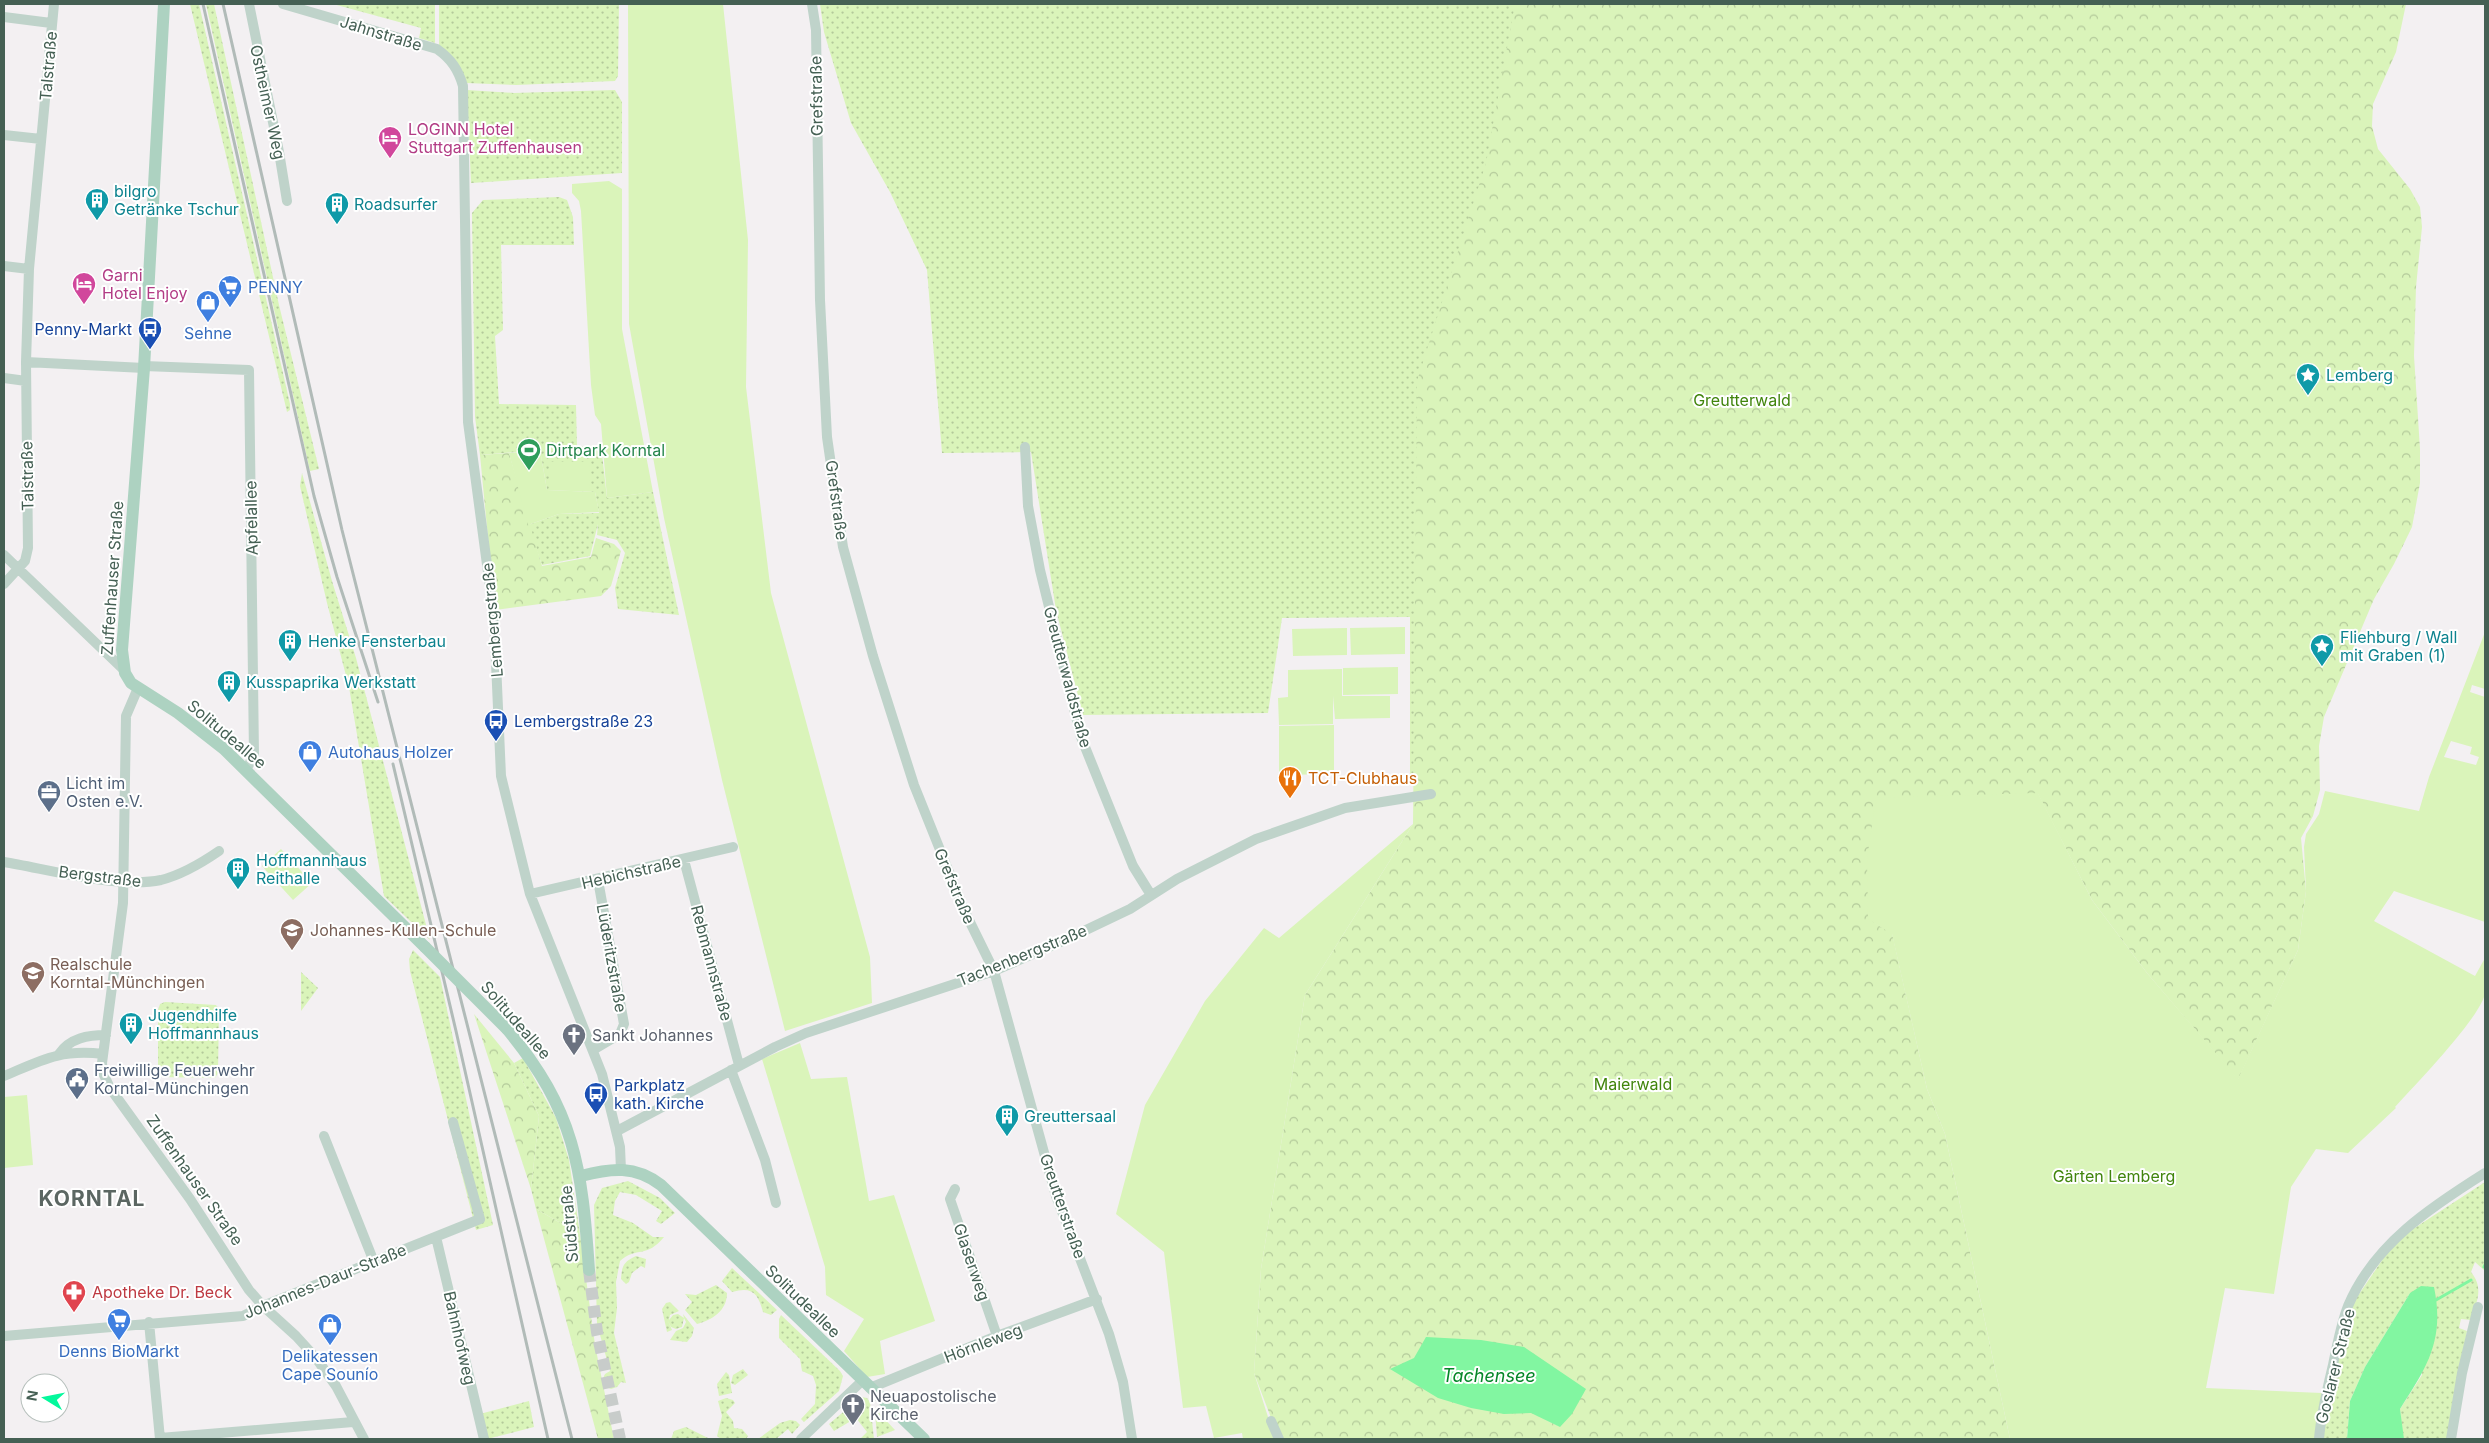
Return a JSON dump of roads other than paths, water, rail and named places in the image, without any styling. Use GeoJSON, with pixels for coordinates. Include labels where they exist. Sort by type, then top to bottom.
{"type":"FeatureCollection","features":[{"type":"Feature","properties":{"kind":"main road","name":"Zuffenhauser Straße"},"geometry":{"type":"LineString","coordinates":[[138,688],[127,679],[124,671],[122,650],[144,367],[164,4]]}},
{"type":"Feature","properties":{"kind":"main road","name":"Solitudeallee"},"geometry":{"type":"LineString","coordinates":[[138,688],[203,731],[246,770],[507,1029],[524,1050],[552,1092],[566,1124],[581,1176],[621,1170],[644,1173],[661,1185],[924,1439]]}},
{"type":"Feature","properties":{"kind":"main road","name":"Südstraße"},"geometry":{"type":"LineString","coordinates":[[581,1176],[590,1270]]}},
{"type":"Feature","properties":{"kind":"street","name":"Talstraße"},"geometry":{"type":"LineString","coordinates":[[4,584],[25,561],[28,548],[26,362],[29,269],[54,4]]}},
{"type":"Feature","properties":{"kind":"street","name":"Ostheimer Weg"},"geometry":{"type":"LineString","coordinates":[[249,4],[287,201]]}},
{"type":"Feature","properties":{"kind":"street","name":"Jahnstraße"},"geometry":{"type":"LineString","coordinates":[[283,4],[437,49],[447,57]]}},
{"type":"Feature","properties":{"kind":"street","name":"Grefstraße"},"geometry":{"type":"LineString","coordinates":[[812,4],[816,30],[822,339],[827,437],[843,547],[873,656],[914,785],[965,912],[994,971]]}},
{"type":"Feature","properties":{"kind":"street","name":"Talstraße"},"geometry":{"type":"LineString","coordinates":[[4,17],[51,22]]}},
{"type":"Feature","properties":{"kind":"street","name":"Lembergstraße"},"geometry":{"type":"LineString","coordinates":[[447,57],[458,71],[463,86],[468,422],[494,618],[501,776],[530,894],[602,1074],[617,1131],[621,1170]]}},
{"type":"Feature","properties":{"kind":"street"},"geometry":{"type":"LineString","coordinates":[[4,135],[41,139]]}},
{"type":"Feature","properties":{"kind":"street"},"geometry":{"type":"LineString","coordinates":[[4,266],[29,269]]}},
{"type":"Feature","properties":{"kind":"street"},"geometry":{"type":"LineString","coordinates":[[26,362],[144,367]]}},
{"type":"Feature","properties":{"kind":"street","name":"Apfelallee"},"geometry":{"type":"LineString","coordinates":[[144,367],[249,370],[254,755],[246,770]]}},
{"type":"Feature","properties":{"kind":"street"},"geometry":{"type":"LineString","coordinates":[[4,378],[26,381]]}},
{"type":"Feature","properties":{"kind":"street","name":"Greutterwaldstraße"},"geometry":{"type":"LineString","coordinates":[[1025,447],[1028,506],[1038,561],[1081,737],[1133,866],[1151,895]]}},
{"type":"Feature","properties":{"kind":"street"},"geometry":{"type":"LineString","coordinates":[[4,555],[124,671]]}},
{"type":"Feature","properties":{"kind":"street","name":"Zuffenhauser Straße"},"geometry":{"type":"LineString","coordinates":[[138,688],[129,705],[125,723],[124,882],[120,934],[103,1054],[103,1073],[110,1088],[190,1198],[249,1290],[316,1358],[336,1386],[364,1439]]}},
{"type":"Feature","properties":{"kind":"street","name":"Tachenbergstraße"},"geometry":{"type":"LineString","coordinates":[[617,1131],[735,1067],[806,1033],[994,971],[1074,936],[1177,879],[1256,839],[1345,808],[1431,794]]}},
{"type":"Feature","properties":{"kind":"street","name":"Hebichstraße"},"geometry":{"type":"LineString","coordinates":[[530,894],[733,848]]}},
{"type":"Feature","properties":{"kind":"street","name":"Bergstraße"},"geometry":{"type":"LineString","coordinates":[[4,862],[124,882],[162,879],[206,860],[219,851]]}},
{"type":"Feature","properties":{"kind":"street","name":"Rebmannstraße"},"geometry":{"type":"LineString","coordinates":[[684,860],[735,1067],[765,1160],[776,1203]]}},
{"type":"Feature","properties":{"kind":"street","name":"Lüderitzstraße"},"geometry":{"type":"LineString","coordinates":[[593,1050],[620,1034],[624,1024],[598,880]]}},
{"type":"Feature","properties":{"kind":"street","name":"Greutterstraße"},"geometry":{"type":"LineString","coordinates":[[994,971],[1056,1196],[1097,1299],[1123,1382],[1132,1439]]}},
{"type":"Feature","properties":{"kind":"street"},"geometry":{"type":"LineString","coordinates":[[58,1054],[62,1048],[81,1037],[106,1035]]}},
{"type":"Feature","properties":{"kind":"street"},"geometry":{"type":"LineString","coordinates":[[4,1076],[58,1054],[84,1052],[103,1054]]}},
{"type":"Feature","properties":{"kind":"street","name":"Johannes-Daur-Straße"},"geometry":{"type":"LineString","coordinates":[[4,1336],[149,1322],[243,1316],[263,1306],[480,1219],[453,1122]]}},
{"type":"Feature","properties":{"kind":"street"},"geometry":{"type":"LineString","coordinates":[[324,1136],[374,1262]]}},
{"type":"Feature","properties":{"kind":"street","name":"Goslarer Straße"},"geometry":{"type":"LineString","coordinates":[[2319,1439],[2321,1418],[2340,1332],[2348,1306],[2365,1274],[2382,1252],[2415,1219],[2485,1174]]}},
{"type":"Feature","properties":{"kind":"street","name":"Glaserweg"},"geometry":{"type":"LineString","coordinates":[[955,1189],[950,1199],[996,1336]]}},
{"type":"Feature","properties":{"kind":"street","name":"Bahnhofweg"},"geometry":{"type":"LineString","coordinates":[[436,1237],[484,1439]]}},
{"type":"Feature","properties":{"kind":"street","name":"Hörnleweg"},"geometry":{"type":"LineString","coordinates":[[866,1385],[1097,1299]]}},
{"type":"Feature","properties":{"kind":"street"},"geometry":{"type":"LineString","coordinates":[[2451,1439],[2462,1373],[2478,1307]]}},
{"type":"Feature","properties":{"kind":"street"},"geometry":{"type":"LineString","coordinates":[[149,1322],[160,1439],[354,1422]]}},
{"type":"Feature","properties":{"kind":"street"},"geometry":{"type":"LineString","coordinates":[[801,1439],[866,1385]]}},
{"type":"Feature","properties":{"kind":"street"},"geometry":{"type":"LineString","coordinates":[[1272,1420],[1279,1439]]}},
{"type":"Feature","properties":{"kind":"water"},"geometry":{"type":"Polygon","coordinates":[[[2421,1286],[2434,1287],[2437,1323],[2435,1338],[2426,1366],[2400,1409],[2404,1439],[2347,1439],[2350,1401],[2365,1367],[2410,1293],[2421,1286]]]}},
{"type":"Feature","properties":{"kind":"water","name":"Tachensee"},"geometry":{"type":"Polygon","coordinates":[[[1426,1337],[1481,1340],[1524,1347],[1586,1389],[1572,1414],[1560,1427],[1531,1413],[1504,1414],[1471,1408],[1438,1398],[1390,1369],[1414,1358],[1426,1337]]]}},
{"type":"Feature","properties":{"kind":"waterway"},"geometry":{"type":"LineString","coordinates":[[2436,1300],[2471,1280]]}},
{"type":"Feature","properties":{"kind":"tunnel"},"geometry":{"type":"LineString","coordinates":[[589,1270],[597,1332],[620,1439]]}},
{"type":"Feature","properties":{"kind":"railway"},"geometry":{"type":"LineString","coordinates":[[203,4],[314,496],[337,577],[378,702]]}},
{"type":"Feature","properties":{"kind":"railway"},"geometry":{"type":"LineString","coordinates":[[223,4],[342,530],[572,1439]]}},
{"type":"Feature","properties":{"kind":"railway"},"geometry":{"type":"LineString","coordinates":[[393,764],[456,1031],[548,1439]]}},
{"type":"Feature","properties":{"kind":"place","name":"LOGINN Hotel Stuttgart Zuffenhausen"},"geometry":{"type":"Point","coordinates":[390,159]}},
{"type":"Feature","properties":{"kind":"place","name":"bilgro Getränke Tschur"},"geometry":{"type":"Point","coordinates":[97,221]}},
{"type":"Feature","properties":{"kind":"place","name":"Roadsurfer"},"geometry":{"type":"Point","coordinates":[337,225]}},
{"type":"Feature","properties":{"kind":"place","name":"Garni Hotel Enjoy"},"geometry":{"type":"Point","coordinates":[84,305]}},
{"type":"Feature","properties":{"kind":"place","name":"PENNY"},"geometry":{"type":"Point","coordinates":[230,308]}},
{"type":"Feature","properties":{"kind":"place","name":"Sehne"},"geometry":{"type":"Point","coordinates":[208,323]}},
{"type":"Feature","properties":{"kind":"place","name":"Penny-Markt"},"geometry":{"type":"Point","coordinates":[150,350]}},
{"type":"Feature","properties":{"kind":"place","name":"Lemberg"},"geometry":{"type":"Point","coordinates":[2308,396]}},
{"type":"Feature","properties":{"kind":"place","name":"Dirtpark Korntal"},"geometry":{"type":"Point","coordinates":[529,471]}},
{"type":"Feature","properties":{"kind":"place","name":"Henke Fensterbau"},"geometry":{"type":"Point","coordinates":[290,662]}},
{"type":"Feature","properties":{"kind":"place","name":"Fliehburg / Wall mit Graben (1)"},"geometry":{"type":"Point","coordinates":[2322,667]}},
{"type":"Feature","properties":{"kind":"place","name":"Kusspaprika Werkstatt"},"geometry":{"type":"Point","coordinates":[229,703]}},
{"type":"Feature","properties":{"kind":"place","name":"Lembergstraße 23"},"geometry":{"type":"Point","coordinates":[496,742]}},
{"type":"Feature","properties":{"kind":"place","name":"Autohaus Holzer"},"geometry":{"type":"Point","coordinates":[310,773]}},
{"type":"Feature","properties":{"kind":"place","name":"TCT-Clubhaus"},"geometry":{"type":"Point","coordinates":[1290,799]}},
{"type":"Feature","properties":{"kind":"place","name":"Licht im Osten e.V."},"geometry":{"type":"Point","coordinates":[49,813]}},
{"type":"Feature","properties":{"kind":"place","name":"Hoffmannhaus Reithalle"},"geometry":{"type":"Point","coordinates":[238,890]}},
{"type":"Feature","properties":{"kind":"place","name":"Johannes-Kullen-Schule"},"geometry":{"type":"Point","coordinates":[292,951]}},
{"type":"Feature","properties":{"kind":"place","name":"Realschule Korntal-Münchingen"},"geometry":{"type":"Point","coordinates":[33,994]}},
{"type":"Feature","properties":{"kind":"place","name":"Jugendhilfe Hoffmannhaus"},"geometry":{"type":"Point","coordinates":[131,1045]}},
{"type":"Feature","properties":{"kind":"place","name":"Sankt Johannes"},"geometry":{"type":"Point","coordinates":[574,1056]}},
{"type":"Feature","properties":{"kind":"place","name":"Freiwillige Feuerwehr Korntal-Münchingen"},"geometry":{"type":"Point","coordinates":[77,1100]}},
{"type":"Feature","properties":{"kind":"place","name":"Parkplatz kath. Kirche"},"geometry":{"type":"Point","coordinates":[596,1115]}},
{"type":"Feature","properties":{"kind":"place","name":"Greuttersaal"},"geometry":{"type":"Point","coordinates":[1007,1137]}},
{"type":"Feature","properties":{"kind":"place","name":"Apotheke Dr. Beck"},"geometry":{"type":"Point","coordinates":[74,1313]}},
{"type":"Feature","properties":{"kind":"place","name":"Denns BioMarkt"},"geometry":{"type":"Point","coordinates":[119,1341]}},
{"type":"Feature","properties":{"kind":"place","name":"Delikatessen Cape Sounío"},"geometry":{"type":"Point","coordinates":[330,1346]}},
{"type":"Feature","properties":{"kind":"place","name":"Neuapostolische Kirche"},"geometry":{"type":"Point","coordinates":[853,1426]}},
{"type":"Feature","properties":{"kind":"district","name":"KORNTAL"},"geometry":{"type":"Point","coordinates":[92,1199]}},
{"type":"Feature","properties":{"kind":"park label","name":"Greutterwald"},"geometry":{"type":"Point","coordinates":[1742,400]}},
{"type":"Feature","properties":{"kind":"park label","name":"Maierwald"},"geometry":{"type":"Point","coordinates":[1633,1084]}},
{"type":"Feature","properties":{"kind":"park label","name":"Gärten Lemberg"},"geometry":{"type":"Point","coordinates":[2114,1176]}}]}
